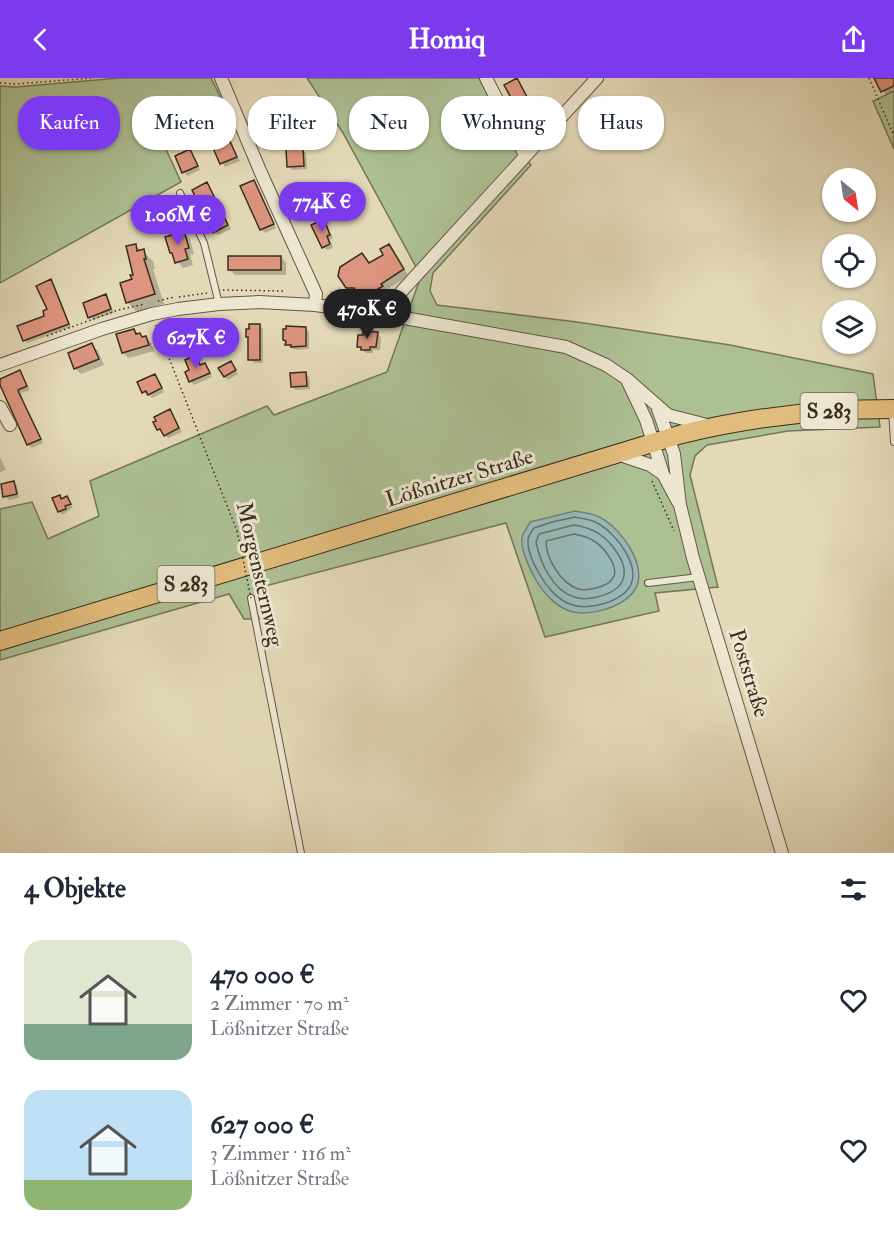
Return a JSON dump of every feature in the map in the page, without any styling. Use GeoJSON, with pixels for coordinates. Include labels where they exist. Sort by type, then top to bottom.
{"type":"FeatureCollection","features":[{"type":"Feature","properties":{"kind":"main road","name":"S 283"},"geometry":{"type":"LineString","coordinates":[[616,454],[714,426],[766,417],[832,411],[893,409]]}},
{"type":"Feature","properties":{"kind":"main road","name":"Lößnitzer Straße"},"geometry":{"type":"LineString","coordinates":[[0,641],[616,454]]}},
{"type":"Feature","properties":{"kind":"street"},"geometry":{"type":"LineString","coordinates":[[221,78],[316,294],[315,305]]}},
{"type":"Feature","properties":{"kind":"street"},"geometry":{"type":"LineString","coordinates":[[486,78],[525,155]]}},
{"type":"Feature","properties":{"kind":"street"},"geometry":{"type":"LineString","coordinates":[[393,316],[401,292],[597,78]]}},
{"type":"Feature","properties":{"kind":"street"},"geometry":{"type":"LineString","coordinates":[[0,365],[152,314],[219,304],[259,302],[315,305],[393,316],[566,347],[606,365],[627,379],[658,408],[677,418],[714,426]]}},
{"type":"Feature","properties":{"kind":"street"},"geometry":{"type":"LineString","coordinates":[[627,379],[662,440]]}},
{"type":"Feature","properties":{"kind":"street"},"geometry":{"type":"LineString","coordinates":[[0,406],[10,425]]}},
{"type":"Feature","properties":{"kind":"street"},"geometry":{"type":"LineString","coordinates":[[658,408],[662,440]]}},
{"type":"Feature","properties":{"kind":"street","name":"Poststraße"},"geometry":{"type":"LineString","coordinates":[[662,440],[663,474],[680,505]]}},
{"type":"Feature","properties":{"kind":"street","name":"Poststraße"},"geometry":{"type":"LineString","coordinates":[[662,440],[676,470],[680,505],[699,577],[782,853]]}},
{"type":"Feature","properties":{"kind":"street"},"geometry":{"type":"LineString","coordinates":[[616,454],[650,465],[663,474]]}},
{"type":"Feature","properties":{"kind":"lane"},"geometry":{"type":"LineString","coordinates":[[180,193],[204,243],[219,304]]}},
{"type":"Feature","properties":{"kind":"lane"},"geometry":{"type":"LineString","coordinates":[[893,409],[894,442]]}},
{"type":"Feature","properties":{"kind":"lane"},"geometry":{"type":"LineString","coordinates":[[648,583],[699,577]]}},
{"type":"Feature","properties":{"kind":"lane","name":"Morgensternweg"},"geometry":{"type":"LineString","coordinates":[[251,598],[301,853]]}},
{"type":"Feature","properties":{"kind":"path"},"geometry":{"type":"LineString","coordinates":[[0,83],[94,78]]}},
{"type":"Feature","properties":{"kind":"path"},"geometry":{"type":"LineString","coordinates":[[869,78],[894,136]]}},
{"type":"Feature","properties":{"kind":"path","name":"Morgensternweg"},"geometry":{"type":"LineString","coordinates":[[152,314],[237,531],[251,598]]}},
{"type":"Feature","properties":{"kind":"path"},"geometry":{"type":"LineString","coordinates":[[650,465],[652,481],[676,536]]}},
{"type":"Feature","properties":{"kind":"green space"},"geometry":{"type":"Polygon","coordinates":[[[119,78],[211,78],[220,96],[132,96],[132,150],[166,150],[181,182],[0,283],[0,86],[16,87],[119,78]]]}},
{"type":"Feature","properties":{"kind":"green space"},"geometry":{"type":"Polygon","coordinates":[[[307,78],[479,78],[489,96],[441,96],[441,150],[518,150],[531,165],[433,273],[430,291],[437,305],[577,322],[730,345],[873,374],[880,427],[788,431],[707,445],[695,456],[690,475],[718,587],[655,593],[659,611],[545,637],[506,523],[265,586],[262,619],[244,619],[229,594],[0,660],[0,509],[32,502],[48,539],[99,516],[90,481],[267,406],[274,415],[387,372],[421,276],[352,150],[429,150],[429,96],[349,96],[349,144],[337,124],[337,96],[319,96],[307,78]]]}},
{"type":"Feature","properties":{"kind":"green space"},"geometry":{"type":"Polygon","coordinates":[[[894,91],[894,149],[873,101],[894,91]]]}},
{"type":"Feature","properties":{"kind":"water"},"geometry":{"type":"Polygon","coordinates":[[[575,511],[595,515],[606,521],[623,538],[636,560],[638,582],[634,591],[613,607],[584,613],[567,610],[557,605],[538,583],[524,553],[522,536],[530,522],[575,511]]]}},
{"type":"Feature","properties":{"kind":"building"},"geometry":{"type":"Polygon","coordinates":[[[517,78],[526,96],[510,96],[504,85],[517,78]]]}},
{"type":"Feature","properties":{"kind":"building"},"geometry":{"type":"Polygon","coordinates":[[[874,78],[894,78],[894,86],[881,92],[874,78]]]}},
{"type":"Feature","properties":{"kind":"building"},"geometry":{"type":"Polygon","coordinates":[[[190,150],[198,166],[182,173],[175,156],[190,150]]]}},
{"type":"Feature","properties":{"kind":"building"},"geometry":{"type":"Polygon","coordinates":[[[214,150],[234,150],[237,157],[220,164],[214,150]]]}},
{"type":"Feature","properties":{"kind":"building"},"geometry":{"type":"Polygon","coordinates":[[[286,150],[303,150],[304,166],[287,167],[286,150]]]}},
{"type":"Feature","properties":{"kind":"building"},"geometry":{"type":"Polygon","coordinates":[[[254,180],[274,224],[260,230],[240,186],[254,180]]]}},
{"type":"Feature","properties":{"kind":"building"},"geometry":{"type":"Polygon","coordinates":[[[207,182],[228,225],[213,233],[192,190],[207,182]]]}},
{"type":"Feature","properties":{"kind":"building"},"geometry":{"type":"Polygon","coordinates":[[[301,198],[308,214],[295,219],[288,204],[301,198]]]}},
{"type":"Feature","properties":{"kind":"building"},"geometry":{"type":"Polygon","coordinates":[[[324,219],[330,235],[327,236],[330,244],[322,248],[311,225],[324,219]]]}},
{"type":"Feature","properties":{"kind":"building"},"geometry":{"type":"Polygon","coordinates":[[[184,231],[189,248],[185,249],[188,259],[175,263],[165,237],[184,231]]]}},
{"type":"Feature","properties":{"kind":"building"},"geometry":{"type":"Polygon","coordinates":[[[136,244],[137,251],[144,249],[146,259],[144,259],[155,294],[126,303],[120,283],[132,279],[130,275],[133,275],[126,246],[136,244]]]}},
{"type":"Feature","properties":{"kind":"building"},"geometry":{"type":"Polygon","coordinates":[[[389,244],[404,269],[365,297],[359,296],[354,288],[346,288],[338,276],[340,267],[362,253],[369,263],[383,255],[380,249],[389,244]]]}},
{"type":"Feature","properties":{"kind":"building"},"geometry":{"type":"Polygon","coordinates":[[[228,256],[281,256],[281,270],[228,270],[228,256]]]}},
{"type":"Feature","properties":{"kind":"building"},"geometry":{"type":"Polygon","coordinates":[[[51,279],[69,324],[23,341],[17,326],[44,316],[43,311],[47,309],[36,286],[51,279]]]}},
{"type":"Feature","properties":{"kind":"building"},"geometry":{"type":"Polygon","coordinates":[[[106,294],[111,309],[88,318],[83,303],[106,294]]]}},
{"type":"Feature","properties":{"kind":"building"},"geometry":{"type":"Polygon","coordinates":[[[222,320],[225,338],[207,341],[205,323],[222,320]]]}},
{"type":"Feature","properties":{"kind":"building"},"geometry":{"type":"Polygon","coordinates":[[[249,324],[260,324],[260,360],[248,360],[246,329],[249,329],[249,324]]]}},
{"type":"Feature","properties":{"kind":"building"},"geometry":{"type":"Polygon","coordinates":[[[189,325],[192,343],[174,344],[172,329],[189,325]]]}},
{"type":"Feature","properties":{"kind":"building"},"geometry":{"type":"Polygon","coordinates":[[[286,326],[306,327],[306,346],[285,345],[283,329],[286,329],[286,326]]]}},
{"type":"Feature","properties":{"kind":"building"},"geometry":{"type":"Polygon","coordinates":[[[134,329],[136,334],[146,336],[149,345],[122,353],[116,334],[134,329]]]}},
{"type":"Feature","properties":{"kind":"building"},"geometry":{"type":"Polygon","coordinates":[[[363,331],[378,332],[376,347],[361,350],[361,347],[357,347],[358,335],[363,335],[363,331]]]}},
{"type":"Feature","properties":{"kind":"building"},"geometry":{"type":"Polygon","coordinates":[[[92,343],[99,359],[74,369],[68,353],[92,343]]]}},
{"type":"Feature","properties":{"kind":"building"},"geometry":{"type":"Polygon","coordinates":[[[196,355],[200,365],[205,363],[210,373],[189,382],[185,372],[189,370],[185,360],[196,355]]]}},
{"type":"Feature","properties":{"kind":"building"},"geometry":{"type":"Polygon","coordinates":[[[231,361],[236,370],[224,377],[218,368],[231,361]]]}},
{"type":"Feature","properties":{"kind":"building"},"geometry":{"type":"Polygon","coordinates":[[[20,370],[27,386],[18,390],[41,439],[27,445],[0,385],[0,379],[20,370]]]}},
{"type":"Feature","properties":{"kind":"building"},"geometry":{"type":"Polygon","coordinates":[[[306,372],[307,386],[291,387],[290,373],[306,372]]]}},
{"type":"Feature","properties":{"kind":"building"},"geometry":{"type":"Polygon","coordinates":[[[155,374],[162,388],[148,395],[146,391],[142,393],[137,382],[155,374]]]}},
{"type":"Feature","properties":{"kind":"building"},"geometry":{"type":"Polygon","coordinates":[[[170,409],[179,428],[164,436],[160,429],[157,430],[153,422],[156,421],[154,417],[170,409]]]}},
{"type":"Feature","properties":{"kind":"building"},"geometry":{"type":"Polygon","coordinates":[[[14,481],[17,494],[3,497],[1,484],[14,481]]]}},
{"type":"Feature","properties":{"kind":"building"},"geometry":{"type":"Polygon","coordinates":[[[60,495],[61,499],[67,496],[71,504],[58,512],[52,498],[60,495]]]}}]}
